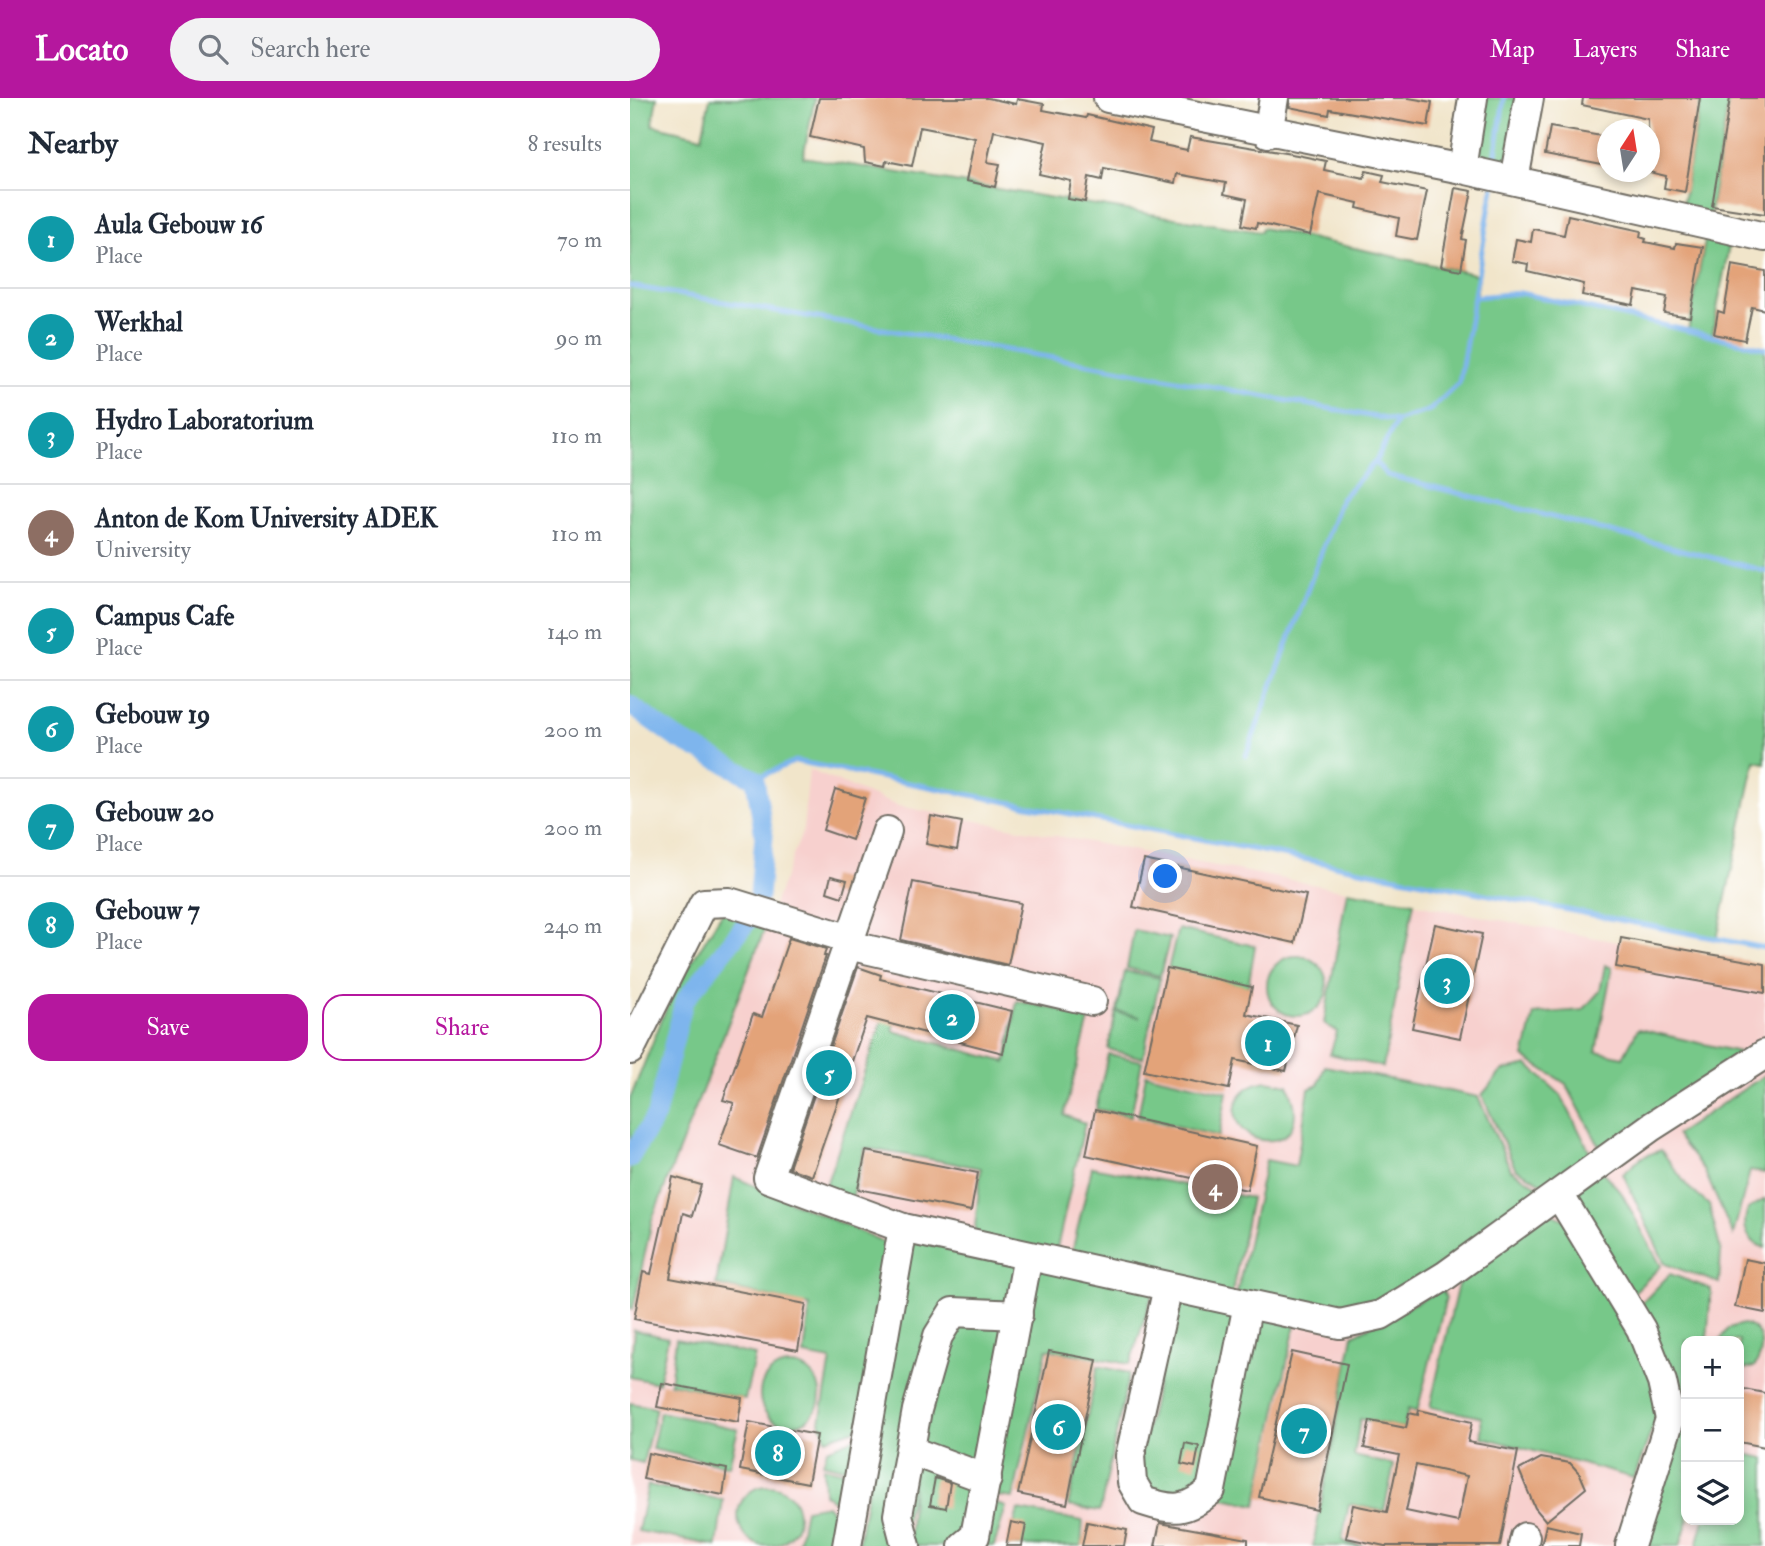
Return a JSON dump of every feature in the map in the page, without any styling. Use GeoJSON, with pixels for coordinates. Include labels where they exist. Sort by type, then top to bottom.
{"type":"FeatureCollection","features":[{"type":"Feature","properties":{"kind":"street"},"geometry":{"type":"LineString","coordinates":[[1108,98],[1268,133],[1514,180],[1613,205],[1765,237]]}},
{"type":"Feature","properties":{"kind":"street"},"geometry":{"type":"LineString","coordinates":[[1268,133],[1274,98]]}},
{"type":"Feature","properties":{"kind":"street"},"geometry":{"type":"LineString","coordinates":[[1462,169],[1473,98]]}},
{"type":"Feature","properties":{"kind":"street"},"geometry":{"type":"LineString","coordinates":[[1514,180],[1529,98]]}},
{"type":"Feature","properties":{"kind":"street"},"geometry":{"type":"LineString","coordinates":[[887,831],[768,1178],[903,1228],[1340,1324],[1381,1315],[1445,1276],[1560,1196],[1651,1127],[1765,1054]]}},
{"type":"Feature","properties":{"kind":"street"},"geometry":{"type":"LineString","coordinates":[[630,1050],[704,903],[729,902],[849,942],[1092,1001]]}},
{"type":"Feature","properties":{"kind":"street"},"geometry":{"type":"LineString","coordinates":[[1560,1196],[1641,1329],[1662,1382],[1670,1419],[1630,1546]]}},
{"type":"Feature","properties":{"kind":"street"},"geometry":{"type":"LineString","coordinates":[[847,1546],[903,1228]]}},
{"type":"Feature","properties":{"kind":"street"},"geometry":{"type":"LineString","coordinates":[[963,1546],[975,1536],[1028,1256]]}},
{"type":"Feature","properties":{"kind":"street"},"geometry":{"type":"LineString","coordinates":[[1168,1287],[1130,1456],[1132,1482],[1143,1501],[1168,1509],[1194,1505],[1211,1490],[1248,1304]]}},
{"type":"Feature","properties":{"kind":"street"},"geometry":{"type":"LineString","coordinates":[[906,1546],[898,1516],[917,1410],[938,1336],[953,1312],[1018,1315]]}},
{"type":"Feature","properties":{"kind":"street"},"geometry":{"type":"LineString","coordinates":[[911,1451],[987,1479]]}},
{"type":"Feature","properties":{"kind":"shaded area"},"geometry":{"type":"Polygon","coordinates":[[[809,770],[898,806],[1765,970],[1765,1546],[630,1546],[630,1308],[633,1308],[652,1220],[803,830],[809,770]]]}},
{"type":"Feature","properties":{"kind":"green space"},"geometry":{"type":"Polygon","coordinates":[[[630,98],[657,98],[652,125],[702,137],[710,98],[815,98],[803,157],[1260,232],[1262,228],[1479,275],[1476,297],[1520,293],[1688,331],[1706,236],[1730,240],[1712,336],[1765,348],[1765,763],[1755,761],[1717,939],[796,761],[755,779],[676,738],[630,705],[630,98]]]}},
{"type":"Feature","properties":{"kind":"green space"},"geometry":{"type":"Polygon","coordinates":[[[1479,98],[1525,98],[1510,165],[1481,168],[1471,152],[1479,98]]]}},
{"type":"Feature","properties":{"kind":"green space"},"geometry":{"type":"Polygon","coordinates":[[[1701,98],[1729,98],[1710,214],[1682,208],[1701,98]]]}},
{"type":"Feature","properties":{"kind":"green space"},"geometry":{"type":"Polygon","coordinates":[[[1347,891],[1414,902],[1383,1067],[1330,1054],[1337,1032],[1324,1023],[1347,891]]]}},
{"type":"Feature","properties":{"kind":"green space"},"geometry":{"type":"Polygon","coordinates":[[[725,908],[767,923],[652,1220],[633,1309],[630,1308],[630,1099],[672,994],[725,908]]]}},
{"type":"Feature","properties":{"kind":"green space"},"geometry":{"type":"Polygon","coordinates":[[[1178,929],[1255,946],[1248,987],[1168,969],[1178,929]]]}},
{"type":"Feature","properties":{"kind":"green space"},"geometry":{"type":"Polygon","coordinates":[[[1134,930],[1170,938],[1160,976],[1127,968],[1134,930]]]}},
{"type":"Feature","properties":{"kind":"green space"},"geometry":{"type":"Polygon","coordinates":[[[1291,956],[1303,956],[1322,969],[1327,986],[1325,998],[1314,1011],[1303,1016],[1291,1016],[1272,1003],[1267,992],[1267,980],[1280,961],[1291,956]]]}},
{"type":"Feature","properties":{"kind":"green space"},"geometry":{"type":"Polygon","coordinates":[[[1605,965],[1612,968],[1596,1051],[1623,1057],[1638,1029],[1739,1052],[1604,1155],[1566,1084],[1524,1057],[1534,1014],[1583,1010],[1600,991],[1605,965]]]}},
{"type":"Feature","properties":{"kind":"green space"},"geometry":{"type":"Polygon","coordinates":[[[1125,971],[1160,978],[1143,1058],[1108,1049],[1116,1012],[1140,1017],[1117,1011],[1125,971]]]}},
{"type":"Feature","properties":{"kind":"green space"},"geometry":{"type":"Polygon","coordinates":[[[897,986],[893,1031],[1006,1062],[1017,1001],[1090,1016],[1064,1115],[1085,1123],[1055,1257],[974,1237],[981,1168],[865,1148],[851,1202],[824,1191],[892,991],[897,986]]]}},
{"type":"Feature","properties":{"kind":"green space"},"geometry":{"type":"Polygon","coordinates":[[[1108,1054],[1142,1061],[1131,1116],[1096,1109],[1108,1054]]]}},
{"type":"Feature","properties":{"kind":"green space"},"geometry":{"type":"Polygon","coordinates":[[[1528,1065],[1561,1095],[1596,1164],[1558,1192],[1515,1168],[1482,1095],[1502,1071],[1528,1065]]]}},
{"type":"Feature","properties":{"kind":"green space"},"geometry":{"type":"Polygon","coordinates":[[[1325,1066],[1478,1097],[1511,1170],[1555,1196],[1378,1313],[1340,1321],[1236,1298],[1266,1160],[1296,1166],[1309,1089],[1318,1085],[1325,1066]]]}},
{"type":"Feature","properties":{"kind":"green space"},"geometry":{"type":"Polygon","coordinates":[[[1146,1074],[1227,1092],[1219,1136],[1138,1117],[1146,1074]]]}},
{"type":"Feature","properties":{"kind":"green space"},"geometry":{"type":"Polygon","coordinates":[[[1765,1075],[1765,1173],[1750,1171],[1733,1235],[1704,1170],[1676,1135],[1765,1075]]]}},
{"type":"Feature","properties":{"kind":"green space"},"geometry":{"type":"Polygon","coordinates":[[[1267,1081],[1288,1085],[1295,1110],[1292,1127],[1282,1137],[1269,1140],[1255,1138],[1243,1130],[1236,1118],[1237,1102],[1245,1090],[1267,1081]]]}},
{"type":"Feature","properties":{"kind":"green space"},"geometry":{"type":"Polygon","coordinates":[[[1661,1150],[1688,1187],[1709,1205],[1721,1251],[1719,1283],[1665,1264],[1623,1174],[1642,1157],[1661,1150]]]}},
{"type":"Feature","properties":{"kind":"green space"},"geometry":{"type":"Polygon","coordinates":[[[1092,1167],[1251,1198],[1231,1298],[1069,1265],[1092,1167]]]}},
{"type":"Feature","properties":{"kind":"green space"},"geometry":{"type":"Polygon","coordinates":[[[1600,1169],[1621,1192],[1661,1266],[1625,1301],[1565,1197],[1600,1169]]]}},
{"type":"Feature","properties":{"kind":"green space"},"geometry":{"type":"Polygon","coordinates":[[[734,1177],[891,1245],[859,1428],[826,1439],[820,1422],[831,1360],[804,1355],[810,1306],[716,1285],[734,1177]]]}},
{"type":"Feature","properties":{"kind":"green space"},"geometry":{"type":"Polygon","coordinates":[[[1765,1199],[1765,1248],[1750,1238],[1745,1222],[1748,1209],[1765,1199]]]}},
{"type":"Feature","properties":{"kind":"green space"},"geometry":{"type":"Polygon","coordinates":[[[1547,1212],[1566,1220],[1639,1339],[1659,1410],[1634,1478],[1482,1437],[1481,1417],[1430,1407],[1458,1284],[1547,1212]]]}},
{"type":"Feature","properties":{"kind":"green space"},"geometry":{"type":"Polygon","coordinates":[[[912,1235],[1021,1261],[1011,1309],[952,1307],[900,1546],[858,1546],[912,1235]]]}},
{"type":"Feature","properties":{"kind":"green space"},"geometry":{"type":"Polygon","coordinates":[[[1031,1265],[1153,1292],[1130,1364],[1047,1349],[1013,1498],[988,1495],[1031,1265]]]}},
{"type":"Feature","properties":{"kind":"green space"},"geometry":{"type":"Polygon","coordinates":[[[1670,1274],[1711,1289],[1707,1336],[1681,1336],[1681,1525],[1686,1525],[1680,1546],[1640,1546],[1680,1424],[1640,1305],[1670,1274]]]}},
{"type":"Feature","properties":{"kind":"green space"},"geometry":{"type":"Polygon","coordinates":[[[1442,1289],[1446,1298],[1417,1412],[1408,1409],[1404,1428],[1360,1419],[1354,1456],[1394,1465],[1384,1511],[1349,1504],[1342,1541],[1363,1546],[1313,1546],[1353,1335],[1442,1289]]]}},
{"type":"Feature","properties":{"kind":"green space"},"geometry":{"type":"Polygon","coordinates":[[[1177,1300],[1240,1316],[1201,1492],[1185,1502],[1141,1489],[1139,1461],[1177,1300]]]}},
{"type":"Feature","properties":{"kind":"green space"},"geometry":{"type":"Polygon","coordinates":[[[959,1316],[1013,1321],[986,1474],[918,1446],[959,1316]]]}},
{"type":"Feature","properties":{"kind":"green space"},"geometry":{"type":"Polygon","coordinates":[[[1251,1316],[1295,1326],[1256,1505],[1219,1497],[1251,1316]]]}},
{"type":"Feature","properties":{"kind":"green space"},"geometry":{"type":"Polygon","coordinates":[[[1743,1324],[1756,1330],[1761,1348],[1754,1367],[1744,1369],[1744,1336],[1723,1336],[1728,1328],[1743,1324]]]}},
{"type":"Feature","properties":{"kind":"green space"},"geometry":{"type":"Polygon","coordinates":[[[634,1330],[668,1338],[658,1383],[630,1377],[634,1330]]]}},
{"type":"Feature","properties":{"kind":"green space"},"geometry":{"type":"Polygon","coordinates":[[[676,1339],[755,1355],[745,1399],[670,1383],[676,1339]]]}},
{"type":"Feature","properties":{"kind":"green space"},"geometry":{"type":"Polygon","coordinates":[[[784,1365],[796,1365],[815,1378],[820,1395],[818,1407],[807,1420],[796,1425],[784,1425],[765,1412],[760,1401],[760,1389],[773,1370],[784,1365]]]}},
{"type":"Feature","properties":{"kind":"green space"},"geometry":{"type":"Polygon","coordinates":[[[1098,1366],[1129,1373],[1100,1511],[1068,1506],[1098,1366]]]}},
{"type":"Feature","properties":{"kind":"green space"},"geometry":{"type":"Polygon","coordinates":[[[630,1403],[656,1408],[643,1463],[630,1460],[630,1403]]]}},
{"type":"Feature","properties":{"kind":"green space"},"geometry":{"type":"Polygon","coordinates":[[[660,1412],[738,1429],[729,1466],[652,1449],[660,1412]]]}},
{"type":"Feature","properties":{"kind":"green space"},"geometry":{"type":"Polygon","coordinates":[[[865,1434],[858,1472],[823,1463],[827,1449],[865,1434]]]}},
{"type":"Feature","properties":{"kind":"green space"},"geometry":{"type":"Polygon","coordinates":[[[1744,1454],[1765,1458],[1765,1546],[1697,1546],[1703,1525],[1744,1525],[1744,1454]]]}},
{"type":"Feature","properties":{"kind":"green space"},"geometry":{"type":"Polygon","coordinates":[[[915,1457],[980,1484],[960,1546],[919,1546],[909,1542],[915,1457]]]}},
{"type":"Feature","properties":{"kind":"green space"},"geometry":{"type":"Polygon","coordinates":[[[823,1467],[858,1475],[851,1513],[824,1494],[823,1467]]]}},
{"type":"Feature","properties":{"kind":"green space"},"geometry":{"type":"Polygon","coordinates":[[[648,1485],[723,1500],[717,1546],[638,1531],[648,1485]]]}},
{"type":"Feature","properties":{"kind":"green space"},"geometry":{"type":"Polygon","coordinates":[[[762,1486],[774,1486],[793,1499],[798,1516],[796,1528],[785,1541],[774,1546],[762,1546],[743,1533],[738,1522],[738,1510],[751,1491],[762,1486]]]}},
{"type":"Feature","properties":{"kind":"green space"},"geometry":{"type":"Polygon","coordinates":[[[983,1498],[1006,1507],[994,1546],[967,1546],[983,1498]]]}},
{"type":"Feature","properties":{"kind":"green space"},"geometry":{"type":"Polygon","coordinates":[[[827,1505],[840,1521],[836,1546],[798,1546],[805,1509],[827,1505]]]}},
{"type":"Feature","properties":{"kind":"green space"},"geometry":{"type":"Polygon","coordinates":[[[1018,1510],[1083,1521],[1081,1546],[1008,1546],[1018,1510]]]}},
{"type":"Feature","properties":{"kind":"building"},"geometry":{"type":"Polygon","coordinates":[[[819,98],[988,98],[1016,104],[1017,99],[1044,104],[1043,110],[1086,118],[1087,115],[1152,130],[1149,142],[1187,150],[1190,137],[1297,155],[1326,161],[1324,170],[1364,178],[1366,171],[1384,175],[1382,182],[1427,191],[1417,240],[1396,236],[1399,218],[1357,208],[1358,203],[1319,194],[1310,235],[1257,223],[1256,228],[1242,225],[1247,199],[1224,194],[1226,183],[1177,174],[1175,183],[1104,168],[1102,180],[1089,177],[1085,202],[1068,199],[1071,181],[1039,174],[1046,142],[994,131],[987,162],[1000,164],[995,187],[966,181],[975,138],[920,127],[912,166],[886,161],[885,166],[865,162],[864,149],[810,137],[819,98]]]}},
{"type":"Feature","properties":{"kind":"building"},"geometry":{"type":"Polygon","coordinates":[[[1290,98],[1409,98],[1432,102],[1428,126],[1330,109],[1329,115],[1289,107],[1290,98]]]}},
{"type":"Feature","properties":{"kind":"building"},"geometry":{"type":"Polygon","coordinates":[[[1583,98],[1700,98],[1685,192],[1664,188],[1666,176],[1660,175],[1660,119],[1648,119],[1582,105],[1583,98]]]}},
{"type":"Feature","properties":{"kind":"building"},"geometry":{"type":"Polygon","coordinates":[[[1730,98],[1765,98],[1765,214],[1712,206],[1730,98]]]}},
{"type":"Feature","properties":{"kind":"building"},"geometry":{"type":"Polygon","coordinates":[[[1550,127],[1597,135],[1597,164],[1545,154],[1550,127]]]}},
{"type":"Feature","properties":{"kind":"building"},"geometry":{"type":"Polygon","coordinates":[[[1455,188],[1472,191],[1462,239],[1466,240],[1461,270],[1441,266],[1455,188]]]}},
{"type":"Feature","properties":{"kind":"building"},"geometry":{"type":"Polygon","coordinates":[[[1568,215],[1641,231],[1640,237],[1646,239],[1645,242],[1675,248],[1676,243],[1703,247],[1690,317],[1664,313],[1667,297],[1636,291],[1633,305],[1582,295],[1584,284],[1527,271],[1528,264],[1512,261],[1516,239],[1531,242],[1533,229],[1564,235],[1568,215]]]}},
{"type":"Feature","properties":{"kind":"building"},"geometry":{"type":"Polygon","coordinates":[[[1732,265],[1765,271],[1765,310],[1752,307],[1745,340],[1714,334],[1718,311],[1724,313],[1732,265]]]}},
{"type":"Feature","properties":{"kind":"building"},"geometry":{"type":"Polygon","coordinates":[[[835,789],[865,798],[852,840],[823,830],[835,789]]]}},
{"type":"Feature","properties":{"kind":"building"},"geometry":{"type":"Polygon","coordinates":[[[931,816],[962,822],[957,850],[926,844],[931,816]]]}},
{"type":"Feature","properties":{"kind":"building"},"geometry":{"type":"Polygon","coordinates":[[[1144,860],[1306,895],[1295,943],[1133,907],[1144,860]]]}},
{"type":"Feature","properties":{"kind":"building"},"geometry":{"type":"Polygon","coordinates":[[[831,876],[847,880],[842,897],[827,892],[831,876]]]}},
{"type":"Feature","properties":{"kind":"building"},"geometry":{"type":"Polygon","coordinates":[[[913,882],[1021,903],[1008,965],[901,940],[913,882]]]}},
{"type":"Feature","properties":{"kind":"building"},"geometry":{"type":"Polygon","coordinates":[[[1435,924],[1482,934],[1460,1038],[1412,1028],[1435,924]]]}},
{"type":"Feature","properties":{"kind":"building"},"geometry":{"type":"Polygon","coordinates":[[[789,938],[826,949],[826,956],[757,1158],[719,1145],[734,1103],[723,1100],[753,1014],[762,1017],[789,938]]]}},
{"type":"Feature","properties":{"kind":"building"},"geometry":{"type":"Polygon","coordinates":[[[1621,938],[1765,964],[1765,993],[1616,967],[1621,938]]]}},
{"type":"Feature","properties":{"kind":"building"},"geometry":{"type":"Polygon","coordinates":[[[858,967],[881,975],[880,979],[1012,1011],[1003,1053],[867,1018],[812,1176],[789,1168],[858,967]]]}},
{"type":"Feature","properties":{"kind":"building"},"geometry":{"type":"Polygon","coordinates":[[[1167,968],[1252,987],[1246,1014],[1297,1025],[1286,1071],[1235,1060],[1229,1089],[1144,1071],[1167,968]]]}},
{"type":"Feature","properties":{"kind":"building"},"geometry":{"type":"Polygon","coordinates":[[[1095,1110],[1257,1146],[1247,1190],[1086,1155],[1095,1110]]]}},
{"type":"Feature","properties":{"kind":"building"},"geometry":{"type":"Polygon","coordinates":[[[866,1151],[978,1173],[971,1211],[858,1189],[866,1151]]]}},
{"type":"Feature","properties":{"kind":"building"},"geometry":{"type":"Polygon","coordinates":[[[673,1177],[701,1185],[692,1216],[683,1213],[670,1278],[806,1304],[798,1350],[634,1319],[643,1272],[651,1274],[673,1177]]]}},
{"type":"Feature","properties":{"kind":"building"},"geometry":{"type":"Polygon","coordinates":[[[1745,1259],[1765,1263],[1765,1313],[1735,1307],[1745,1259]]]}},
{"type":"Feature","properties":{"kind":"building"},"geometry":{"type":"Polygon","coordinates":[[[1049,1351],[1097,1360],[1067,1504],[1018,1494],[1049,1351]]]}},
{"type":"Feature","properties":{"kind":"building"},"geometry":{"type":"Polygon","coordinates":[[[1292,1352],[1347,1364],[1317,1510],[1259,1497],[1292,1352]]]}},
{"type":"Feature","properties":{"kind":"building"},"geometry":{"type":"Polygon","coordinates":[[[662,1383],[742,1398],[738,1422],[657,1407],[662,1383]]]}},
{"type":"Feature","properties":{"kind":"building"},"geometry":{"type":"Polygon","coordinates":[[[1744,1389],[1765,1393],[1765,1447],[1744,1443],[1744,1389]]]}},
{"type":"Feature","properties":{"kind":"building"},"geometry":{"type":"Polygon","coordinates":[[[1419,1410],[1472,1422],[1468,1442],[1518,1451],[1500,1546],[1385,1546],[1346,1538],[1353,1505],[1387,1512],[1399,1455],[1364,1448],[1370,1421],[1406,1428],[1409,1413],[1418,1415],[1419,1410]],[[1416,1465],[1406,1511],[1458,1522],[1467,1476],[1416,1465]]]}},
{"type":"Feature","properties":{"kind":"building"},"geometry":{"type":"Polygon","coordinates":[[[749,1422],[817,1435],[808,1483],[740,1470],[749,1422]]]}},
{"type":"Feature","properties":{"kind":"building"},"geometry":{"type":"Polygon","coordinates":[[[1185,1443],[1199,1446],[1195,1467],[1181,1464],[1185,1443]]]}},
{"type":"Feature","properties":{"kind":"building"},"geometry":{"type":"Polygon","coordinates":[[[648,1453],[727,1469],[723,1495],[643,1479],[648,1453]]]}},
{"type":"Feature","properties":{"kind":"building"},"geometry":{"type":"Polygon","coordinates":[[[1541,1458],[1570,1463],[1580,1474],[1586,1488],[1546,1521],[1535,1508],[1519,1470],[1541,1458]]]}},
{"type":"Feature","properties":{"kind":"building"},"geometry":{"type":"Polygon","coordinates":[[[935,1478],[950,1483],[946,1508],[930,1505],[935,1478]]]}},
{"type":"Feature","properties":{"kind":"building"},"geometry":{"type":"Polygon","coordinates":[[[1011,1522],[1026,1525],[1022,1546],[1006,1546],[1011,1522]]]}},
{"type":"Feature","properties":{"kind":"building"},"geometry":{"type":"Polygon","coordinates":[[[1087,1522],[1127,1530],[1124,1546],[1082,1546],[1087,1522]]]}},
{"type":"Feature","properties":{"kind":"building"},"geometry":{"type":"Polygon","coordinates":[[[1160,1523],[1248,1539],[1248,1546],[1155,1546],[1160,1523]]]}},
{"type":"Feature","properties":{"kind":"building"},"geometry":{"type":"Polygon","coordinates":[[[1546,1525],[1581,1533],[1579,1546],[1541,1546],[1546,1525]]]}},
{"type":"Feature","properties":{"kind":"waterway"},"geometry":{"type":"LineString","coordinates":[[1495,160],[1504,98]]}},
{"type":"Feature","properties":{"kind":"waterway"},"geometry":{"type":"LineString","coordinates":[[630,286],[1095,365],[1397,421],[1430,410],[1459,383],[1493,187]]}},
{"type":"Feature","properties":{"kind":"waterway"},"geometry":{"type":"LineString","coordinates":[[1476,297],[1520,293],[1765,348]]}},
{"type":"Feature","properties":{"kind":"waterway"},"geometry":{"type":"LineString","coordinates":[[1397,421],[1375,462],[1387,475],[1765,571]]}},
{"type":"Feature","properties":{"kind":"waterway"},"geometry":{"type":"LineString","coordinates":[[1246,756],[1341,499],[1375,462]]}},
{"type":"Feature","properties":{"kind":"waterway"},"geometry":{"type":"LineString","coordinates":[[630,705],[676,738],[755,779],[764,836],[759,896]]}},
{"type":"Feature","properties":{"kind":"waterway"},"geometry":{"type":"LineString","coordinates":[[755,779],[795,761],[1765,948]]}},
{"type":"Feature","properties":{"kind":"waterway"},"geometry":{"type":"LineString","coordinates":[[630,1158],[656,1115],[684,1001],[747,922]]}},
{"type":"Feature","properties":{"kind":"place","name":"Hydro Laboratorium"},"geometry":{"type":"Point","coordinates":[1447,981]}},
{"type":"Feature","properties":{"kind":"place","name":"Werkhal"},"geometry":{"type":"Point","coordinates":[952,1017]}},
{"type":"Feature","properties":{"kind":"place","name":"Aula Gebouw 16"},"geometry":{"type":"Point","coordinates":[1268,1043]}},
{"type":"Feature","properties":{"kind":"place","name":"Campus Cafe"},"geometry":{"type":"Point","coordinates":[829,1073]}},
{"type":"Feature","properties":{"kind":"place","name":"Anton de Kom University ADEK"},"geometry":{"type":"Point","coordinates":[1215,1187]}},
{"type":"Feature","properties":{"kind":"place","name":"Gebouw 19"},"geometry":{"type":"Point","coordinates":[1058,1427]}},
{"type":"Feature","properties":{"kind":"place","name":"Gebouw 20"},"geometry":{"type":"Point","coordinates":[1304,1431]}},
{"type":"Feature","properties":{"kind":"place","name":"Gebouw 7"},"geometry":{"type":"Point","coordinates":[778,1453]}}]}
